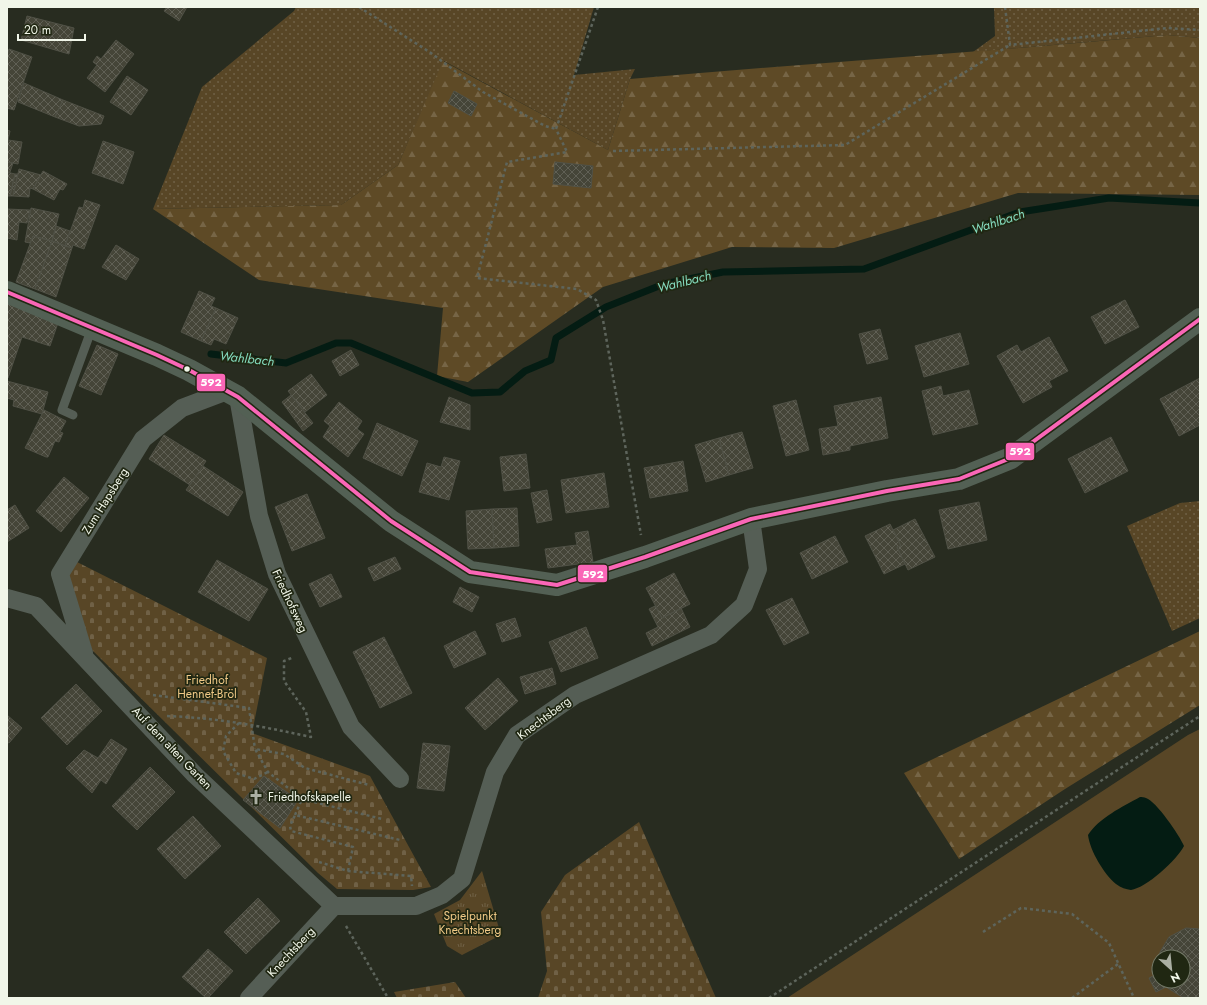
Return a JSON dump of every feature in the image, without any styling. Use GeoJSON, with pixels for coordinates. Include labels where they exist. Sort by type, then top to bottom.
{"type":"FeatureCollection","features":[{"type":"Feature","properties":{"kind":"street"},"geometry":{"type":"LineString","coordinates":[[7,292],[189,370],[233,394],[391,521],[470,572],[557,585],[645,557],[751,519],[880,492],[959,479],[1011,458],[1200,318]]}},
{"type":"Feature","properties":{"kind":"street","name":"Friedhofsweg"},"geometry":{"type":"LineString","coordinates":[[233,394],[259,516],[276,574],[350,727],[400,779]]}},
{"type":"Feature","properties":{"kind":"street","name":"Zum Hapsberg"},"geometry":{"type":"LineString","coordinates":[[84,656],[60,574],[143,439],[182,408],[233,394]]}},
{"type":"Feature","properties":{"kind":"street","name":"Knechtsberg"},"geometry":{"type":"LineString","coordinates":[[249,998],[334,906],[416,906],[442,895],[462,879],[495,772],[517,735],[574,695],[711,635],[744,605],[758,569],[751,519]]}},
{"type":"Feature","properties":{"kind":"street","name":"Auf dem alten Garten"},"geometry":{"type":"LineString","coordinates":[[7,598],[36,606],[195,775],[334,906]]}},
{"type":"Feature","properties":{"kind":"lane"},"geometry":{"type":"LineString","coordinates":[[73,415],[62,410],[92,328]]}},
{"type":"Feature","properties":{"kind":"path"},"geometry":{"type":"LineString","coordinates":[[359,7],[432,53],[483,92],[545,126],[556,129]]}},
{"type":"Feature","properties":{"kind":"path"},"geometry":{"type":"LineString","coordinates":[[598,7],[556,129],[566,152],[507,162],[476,278],[577,289],[596,300],[603,320],[645,557]]}},
{"type":"Feature","properties":{"kind":"path"},"geometry":{"type":"LineString","coordinates":[[1005,7],[1010,45]]}},
{"type":"Feature","properties":{"kind":"path"},"geometry":{"type":"LineString","coordinates":[[613,151],[845,145],[1010,45],[1167,28],[1200,30]]}},
{"type":"Feature","properties":{"kind":"path"},"geometry":{"type":"LineString","coordinates":[[148,724],[164,716],[211,718],[252,724],[311,737],[306,712],[284,681],[284,661],[312,648]]}},
{"type":"Feature","properties":{"kind":"path"},"geometry":{"type":"LineString","coordinates":[[153,695],[249,708],[255,749],[268,772],[302,799],[382,819]]}},
{"type":"Feature","properties":{"kind":"path"},"geometry":{"type":"LineString","coordinates":[[769,998],[1200,716]]}},
{"type":"Feature","properties":{"kind":"path"},"geometry":{"type":"LineString","coordinates":[[239,723],[226,736],[223,751],[236,774],[254,779],[268,772]]}},
{"type":"Feature","properties":{"kind":"path"},"geometry":{"type":"LineString","coordinates":[[255,749],[284,754],[305,768],[369,785]]}},
{"type":"Feature","properties":{"kind":"path"},"geometry":{"type":"LineString","coordinates":[[302,799],[290,826],[291,831],[353,847],[348,871]]}},
{"type":"Feature","properties":{"kind":"path"},"geometry":{"type":"LineString","coordinates":[[295,815],[400,840]]}},
{"type":"Feature","properties":{"kind":"path"},"geometry":{"type":"LineString","coordinates":[[319,862],[348,871],[411,876],[416,906]]}},
{"type":"Feature","properties":{"kind":"path"},"geometry":{"type":"LineString","coordinates":[[334,906],[388,998]]}},
{"type":"Feature","properties":{"kind":"path"},"geometry":{"type":"LineString","coordinates":[[982,932],[1021,908],[1072,914],[1109,943],[1134,998]]}},
{"type":"Feature","properties":{"kind":"path"},"geometry":{"type":"LineString","coordinates":[[1072,998],[1118,964]]}},
{"type":"Feature","properties":{"kind":"green space"},"geometry":{"type":"Polygon","coordinates":[[[296,7],[594,7],[574,75],[635,69],[630,79],[608,150],[444,61],[398,165],[341,205],[153,209],[202,87],[294,11],[296,7]]]}},
{"type":"Feature","properties":{"kind":"green space"},"geometry":{"type":"Polygon","coordinates":[[[994,7],[1200,7],[1200,38],[1167,35],[973,52],[995,36],[994,7]]]}},
{"type":"Feature","properties":{"kind":"green space"},"geometry":{"type":"Polygon","coordinates":[[[1167,35],[1200,38],[1200,195],[1018,193],[834,248],[732,247],[603,287],[468,382],[437,376],[443,308],[259,280],[153,209],[341,205],[398,165],[443,61],[608,150],[630,79],[1167,35]]]}},
{"type":"Feature","properties":{"kind":"green space"},"geometry":{"type":"Polygon","coordinates":[[[1200,501],[1200,618],[1172,631],[1127,526],[1180,503],[1200,501]]]}},
{"type":"Feature","properties":{"kind":"green space","name":"Friedhof Hennef-Bröl"},"geometry":{"type":"Polygon","coordinates":[[[77,562],[267,658],[252,733],[370,776],[431,887],[413,890],[337,889],[318,873],[92,650],[68,576],[77,562]]]}},
{"type":"Feature","properties":{"kind":"green space"},"geometry":{"type":"Polygon","coordinates":[[[1200,631],[1200,705],[1065,789],[959,859],[904,773],[1200,631]]]}},
{"type":"Feature","properties":{"kind":"green space"},"geometry":{"type":"Polygon","coordinates":[[[1200,729],[1200,998],[787,998],[1188,735],[1200,729]]]}},
{"type":"Feature","properties":{"kind":"green space"},"geometry":{"type":"Polygon","coordinates":[[[639,822],[716,998],[538,998],[547,971],[541,912],[565,875],[639,822]]]}},
{"type":"Feature","properties":{"kind":"green space","name":"Spielpunkt Knechtsberg"},"geometry":{"type":"Polygon","coordinates":[[[482,871],[501,935],[462,955],[447,946],[434,914],[460,900],[482,871]]]}},
{"type":"Feature","properties":{"kind":"green space"},"geometry":{"type":"Polygon","coordinates":[[[455,982],[466,998],[397,998],[394,992],[455,982]]]}},
{"type":"Feature","properties":{"kind":"shaded area"},"geometry":{"type":"Polygon","coordinates":[[[1140,797],[1146,798],[1156,805],[1173,827],[1184,846],[1168,866],[1153,879],[1131,890],[1118,885],[1111,880],[1098,862],[1088,835],[1098,823],[1140,797]]]}},
{"type":"Feature","properties":{"kind":"building"},"geometry":{"type":"Polygon","coordinates":[[[167,7],[187,7],[179,21],[164,11],[167,7]]]}},
{"type":"Feature","properties":{"kind":"building"},"geometry":{"type":"Polygon","coordinates":[[[27,16],[74,28],[69,54],[21,40],[27,16]]]}},
{"type":"Feature","properties":{"kind":"building"},"geometry":{"type":"Polygon","coordinates":[[[116,40],[134,54],[105,92],[87,78],[97,65],[93,62],[97,56],[101,59],[116,40]]]}},
{"type":"Feature","properties":{"kind":"building"},"geometry":{"type":"Polygon","coordinates":[[[9,49],[32,57],[14,110],[7,108],[7,55],[9,49]]]}},
{"type":"Feature","properties":{"kind":"building"},"geometry":{"type":"Polygon","coordinates":[[[127,76],[148,90],[131,115],[110,102],[127,76]]]}},
{"type":"Feature","properties":{"kind":"building"},"geometry":{"type":"Polygon","coordinates":[[[24,83],[63,100],[55,117],[18,102],[24,83]]]}},
{"type":"Feature","properties":{"kind":"building"},"geometry":{"type":"Polygon","coordinates":[[[454,91],[477,104],[471,116],[448,103],[454,91]]]}},
{"type":"Feature","properties":{"kind":"building"},"geometry":{"type":"Polygon","coordinates":[[[63,100],[104,116],[101,124],[79,126],[55,117],[63,100]]]}},
{"type":"Feature","properties":{"kind":"building"},"geometry":{"type":"Polygon","coordinates":[[[7,130],[10,131],[8,140],[22,142],[18,164],[7,162],[7,130]]]}},
{"type":"Feature","properties":{"kind":"building"},"geometry":{"type":"Polygon","coordinates":[[[103,141],[134,152],[123,184],[92,173],[103,141]]]}},
{"type":"Feature","properties":{"kind":"building"},"geometry":{"type":"Polygon","coordinates":[[[7,162],[13,163],[10,172],[7,172],[7,162]]]}},
{"type":"Feature","properties":{"kind":"building"},"geometry":{"type":"Polygon","coordinates":[[[555,162],[593,166],[591,188],[553,184],[555,162]]]}},
{"type":"Feature","properties":{"kind":"building"},"geometry":{"type":"Polygon","coordinates":[[[19,169],[41,175],[33,189],[30,188],[29,197],[13,196],[19,169]]]}},
{"type":"Feature","properties":{"kind":"building"},"geometry":{"type":"Polygon","coordinates":[[[43,171],[67,184],[63,190],[60,189],[54,200],[33,189],[43,171]]]}},
{"type":"Feature","properties":{"kind":"building"},"geometry":{"type":"Polygon","coordinates":[[[7,172],[15,174],[10,196],[7,196],[7,172]]]}},
{"type":"Feature","properties":{"kind":"building"},"geometry":{"type":"Polygon","coordinates":[[[15,174],[18,174],[13,196],[10,196],[15,174]]]}},
{"type":"Feature","properties":{"kind":"building"},"geometry":{"type":"Polygon","coordinates":[[[85,200],[100,205],[84,249],[73,245],[72,248],[65,246],[79,207],[83,208],[85,200]]]}},
{"type":"Feature","properties":{"kind":"building"},"geometry":{"type":"Polygon","coordinates":[[[31,208],[59,214],[52,241],[33,236],[30,243],[25,242],[31,208]]]}},
{"type":"Feature","properties":{"kind":"building"},"geometry":{"type":"Polygon","coordinates":[[[7,209],[30,210],[27,223],[19,222],[17,240],[7,238],[7,209]]]}},
{"type":"Feature","properties":{"kind":"building"},"geometry":{"type":"Polygon","coordinates":[[[56,226],[70,231],[65,246],[52,241],[56,226]]]}},
{"type":"Feature","properties":{"kind":"building"},"geometry":{"type":"Polygon","coordinates":[[[33,236],[52,241],[35,289],[16,282],[33,236]]]}},
{"type":"Feature","properties":{"kind":"building"},"geometry":{"type":"Polygon","coordinates":[[[52,241],[72,248],[56,297],[35,289],[52,241]]]}},
{"type":"Feature","properties":{"kind":"building"},"geometry":{"type":"Polygon","coordinates":[[[116,245],[139,259],[126,280],[102,267],[116,245]]]}},
{"type":"Feature","properties":{"kind":"building"},"geometry":{"type":"Polygon","coordinates":[[[199,291],[215,298],[211,306],[216,308],[201,341],[181,332],[199,291]]]}},
{"type":"Feature","properties":{"kind":"building"},"geometry":{"type":"Polygon","coordinates":[[[1125,300],[1139,327],[1105,344],[1091,317],[1125,300]]]}},
{"type":"Feature","properties":{"kind":"building"},"geometry":{"type":"Polygon","coordinates":[[[7,303],[59,320],[50,346],[22,337],[8,378],[7,377],[7,303]]]}},
{"type":"Feature","properties":{"kind":"building"},"geometry":{"type":"Polygon","coordinates":[[[216,308],[238,318],[226,344],[214,339],[211,345],[201,341],[216,308]]]}},
{"type":"Feature","properties":{"kind":"building"},"geometry":{"type":"Polygon","coordinates":[[[880,329],[888,359],[867,364],[859,334],[880,329]]]}},
{"type":"Feature","properties":{"kind":"building"},"geometry":{"type":"Polygon","coordinates":[[[960,333],[969,364],[924,377],[915,346],[960,333]]]}},
{"type":"Feature","properties":{"kind":"building"},"geometry":{"type":"Polygon","coordinates":[[[1049,337],[1068,371],[1049,381],[1052,387],[1023,403],[997,356],[1017,345],[1021,352],[1049,337]]]}},
{"type":"Feature","properties":{"kind":"building"},"geometry":{"type":"Polygon","coordinates":[[[97,345],[118,354],[101,395],[79,386],[97,345]]]}},
{"type":"Feature","properties":{"kind":"building"},"geometry":{"type":"Polygon","coordinates":[[[351,350],[359,365],[340,376],[332,361],[351,350]]]}},
{"type":"Feature","properties":{"kind":"building"},"geometry":{"type":"Polygon","coordinates":[[[311,374],[327,395],[305,412],[288,391],[311,374]]]}},
{"type":"Feature","properties":{"kind":"building"},"geometry":{"type":"Polygon","coordinates":[[[1200,378],[1200,425],[1179,436],[1160,399],[1200,378]]]}},
{"type":"Feature","properties":{"kind":"building"},"geometry":{"type":"Polygon","coordinates":[[[7,381],[48,392],[42,414],[13,406],[14,400],[7,398],[7,381]]]}},
{"type":"Feature","properties":{"kind":"building"},"geometry":{"type":"Polygon","coordinates":[[[941,386],[943,396],[969,390],[978,424],[933,435],[922,391],[941,386]]]}},
{"type":"Feature","properties":{"kind":"building"},"geometry":{"type":"Polygon","coordinates":[[[291,395],[313,423],[303,431],[282,402],[291,395]]]}},
{"type":"Feature","properties":{"kind":"building"},"geometry":{"type":"Polygon","coordinates":[[[449,397],[470,405],[470,430],[440,422],[449,397]]]}},
{"type":"Feature","properties":{"kind":"building"},"geometry":{"type":"Polygon","coordinates":[[[881,397],[888,438],[850,446],[850,450],[823,455],[819,429],[838,426],[834,406],[881,397]]]}},
{"type":"Feature","properties":{"kind":"building"},"geometry":{"type":"Polygon","coordinates":[[[796,400],[809,450],[786,456],[773,406],[796,400]]]}},
{"type":"Feature","properties":{"kind":"building"},"geometry":{"type":"Polygon","coordinates":[[[339,402],[362,421],[357,429],[364,434],[348,457],[323,437],[330,426],[324,421],[339,402]]]}},
{"type":"Feature","properties":{"kind":"building"},"geometry":{"type":"Polygon","coordinates":[[[44,410],[66,421],[60,432],[63,433],[59,442],[55,441],[48,457],[25,448],[44,410]]]}},
{"type":"Feature","properties":{"kind":"building"},"geometry":{"type":"Polygon","coordinates":[[[377,423],[418,441],[402,476],[363,458],[377,423]]]}},
{"type":"Feature","properties":{"kind":"building"},"geometry":{"type":"Polygon","coordinates":[[[742,432],[753,468],[729,475],[719,438],[742,432]]]}},
{"type":"Feature","properties":{"kind":"building"},"geometry":{"type":"Polygon","coordinates":[[[164,435],[206,461],[190,485],[149,459],[164,435]]]}},
{"type":"Feature","properties":{"kind":"building"},"geometry":{"type":"Polygon","coordinates":[[[1111,437],[1128,471],[1085,493],[1068,459],[1111,437]]]}},
{"type":"Feature","properties":{"kind":"building"},"geometry":{"type":"Polygon","coordinates":[[[719,438],[729,475],[706,482],[695,445],[719,438]]]}},
{"type":"Feature","properties":{"kind":"building"},"geometry":{"type":"Polygon","coordinates":[[[526,454],[530,488],[504,491],[500,457],[526,454]]]}},
{"type":"Feature","properties":{"kind":"building"},"geometry":{"type":"Polygon","coordinates":[[[444,457],[460,461],[449,500],[419,492],[427,463],[441,467],[444,457]]]}},
{"type":"Feature","properties":{"kind":"building"},"geometry":{"type":"Polygon","coordinates":[[[683,461],[688,491],[650,498],[644,468],[683,461]]]}},
{"type":"Feature","properties":{"kind":"building"},"geometry":{"type":"Polygon","coordinates":[[[203,466],[243,492],[228,516],[186,490],[203,466]]]}},
{"type":"Feature","properties":{"kind":"building"},"geometry":{"type":"Polygon","coordinates":[[[604,473],[609,507],[566,513],[561,480],[604,473]]]}},
{"type":"Feature","properties":{"kind":"building"},"geometry":{"type":"Polygon","coordinates":[[[64,477],[89,498],[61,532],[36,511],[64,477]]]}},
{"type":"Feature","properties":{"kind":"building"},"geometry":{"type":"Polygon","coordinates":[[[547,490],[552,520],[537,523],[531,493],[547,490]]]}},
{"type":"Feature","properties":{"kind":"building"},"geometry":{"type":"Polygon","coordinates":[[[307,494],[325,538],[292,551],[275,507],[307,494]]]}},
{"type":"Feature","properties":{"kind":"building"},"geometry":{"type":"Polygon","coordinates":[[[979,502],[987,540],[948,549],[939,510],[979,502]]]}},
{"type":"Feature","properties":{"kind":"building"},"geometry":{"type":"Polygon","coordinates":[[[15,505],[29,528],[7,542],[7,510],[15,505]]]}},
{"type":"Feature","properties":{"kind":"building"},"geometry":{"type":"Polygon","coordinates":[[[517,508],[519,546],[494,548],[492,509],[517,508]]]}},
{"type":"Feature","properties":{"kind":"building"},"geometry":{"type":"Polygon","coordinates":[[[492,509],[494,548],[468,549],[466,511],[492,509]]]}},
{"type":"Feature","properties":{"kind":"building"},"geometry":{"type":"Polygon","coordinates":[[[915,519],[935,557],[908,570],[897,547],[901,546],[893,530],[915,519]]]}},
{"type":"Feature","properties":{"kind":"building"},"geometry":{"type":"Polygon","coordinates":[[[890,524],[901,546],[897,547],[905,564],[884,574],[865,536],[890,524]]]}},
{"type":"Feature","properties":{"kind":"building"},"geometry":{"type":"Polygon","coordinates":[[[588,531],[593,562],[548,568],[545,549],[577,545],[575,533],[588,531]]]}},
{"type":"Feature","properties":{"kind":"building"},"geometry":{"type":"Polygon","coordinates":[[[835,536],[848,562],[812,579],[800,553],[835,536]]]}},
{"type":"Feature","properties":{"kind":"building"},"geometry":{"type":"Polygon","coordinates":[[[395,557],[401,569],[374,581],[368,568],[395,557]]]}},
{"type":"Feature","properties":{"kind":"building"},"geometry":{"type":"Polygon","coordinates":[[[217,560],[268,589],[249,621],[198,592],[217,560]]]}},
{"type":"Feature","properties":{"kind":"building"},"geometry":{"type":"Polygon","coordinates":[[[674,573],[690,604],[662,618],[646,588],[674,573]]]}},
{"type":"Feature","properties":{"kind":"building"},"geometry":{"type":"Polygon","coordinates":[[[331,574],[342,597],[320,607],[309,584],[331,574]]]}},
{"type":"Feature","properties":{"kind":"building"},"geometry":{"type":"Polygon","coordinates":[[[460,587],[479,597],[472,612],[453,602],[460,587]]]}},
{"type":"Feature","properties":{"kind":"building"},"geometry":{"type":"Polygon","coordinates":[[[792,598],[809,633],[784,645],[766,610],[792,598]]]}},
{"type":"Feature","properties":{"kind":"building"},"geometry":{"type":"Polygon","coordinates":[[[655,606],[662,618],[681,608],[690,627],[652,646],[646,633],[658,627],[649,609],[655,606]]]}},
{"type":"Feature","properties":{"kind":"building"},"geometry":{"type":"Polygon","coordinates":[[[515,618],[521,636],[502,642],[496,624],[515,618]]]}},
{"type":"Feature","properties":{"kind":"building"},"geometry":{"type":"Polygon","coordinates":[[[586,627],[598,658],[561,672],[549,642],[586,627]]]}},
{"type":"Feature","properties":{"kind":"building"},"geometry":{"type":"Polygon","coordinates":[[[475,631],[486,654],[454,668],[444,646],[475,631]]]}},
{"type":"Feature","properties":{"kind":"building"},"geometry":{"type":"Polygon","coordinates":[[[384,637],[412,693],[380,708],[353,652],[384,637]]]}},
{"type":"Feature","properties":{"kind":"building"},"geometry":{"type":"Polygon","coordinates":[[[552,668],[556,684],[525,694],[520,677],[552,668]]]}},
{"type":"Feature","properties":{"kind":"building"},"geometry":{"type":"Polygon","coordinates":[[[498,678],[518,701],[485,730],[465,708],[498,678]]]}},
{"type":"Feature","properties":{"kind":"building"},"geometry":{"type":"Polygon","coordinates":[[[76,684],[102,711],[67,745],[41,718],[76,684]]]}},
{"type":"Feature","properties":{"kind":"building"},"geometry":{"type":"Polygon","coordinates":[[[7,715],[22,728],[9,743],[7,742],[7,715]]]}},
{"type":"Feature","properties":{"kind":"building"},"geometry":{"type":"Polygon","coordinates":[[[111,739],[127,749],[106,784],[101,780],[92,793],[66,768],[84,750],[98,758],[111,739]]]}},
{"type":"Feature","properties":{"kind":"building"},"geometry":{"type":"Polygon","coordinates":[[[423,743],[450,746],[444,791],[417,788],[423,743]]]}},
{"type":"Feature","properties":{"kind":"building"},"geometry":{"type":"Polygon","coordinates":[[[150,767],[175,792],[137,830],[112,806],[150,767]]]}},
{"type":"Feature","properties":{"kind":"building"},"geometry":{"type":"Polygon","coordinates":[[[264,776],[298,800],[280,828],[243,800],[264,776]]]}},
{"type":"Feature","properties":{"kind":"building"},"geometry":{"type":"Polygon","coordinates":[[[193,816],[221,846],[185,879],[157,849],[193,816]]]}},
{"type":"Feature","properties":{"kind":"building"},"geometry":{"type":"Polygon","coordinates":[[[258,898],[280,921],[246,954],[224,932],[258,898]]]}},
{"type":"Feature","properties":{"kind":"building"},"geometry":{"type":"Polygon","coordinates":[[[1186,928],[1200,929],[1200,998],[1182,997],[1169,989],[1191,989],[1191,949],[1162,949],[1169,937],[1186,928]]]}},
{"type":"Feature","properties":{"kind":"building"},"geometry":{"type":"Polygon","coordinates":[[[208,949],[233,971],[208,998],[206,998],[182,977],[208,949]]]}},
{"type":"Feature","properties":{"kind":"building"},"geometry":{"type":"Polygon","coordinates":[[[1154,989],[1162,989],[1156,992],[1154,989]]]}},
{"type":"Feature","properties":{"kind":"waterway","name":"Wahlbach"},"geometry":{"type":"LineString","coordinates":[[211,354],[286,363],[336,343],[351,343],[472,393],[500,392],[525,371],[551,360],[556,338],[606,307],[664,284],[723,272],[864,269],[1020,212],[1109,198],[1200,203]]}},
{"type":"Feature","properties":{"kind":"transit line","name":"592"},"geometry":{"type":"LineString","coordinates":[[7,292],[157,355],[189,370],[238,397],[391,521],[470,572],[557,585],[645,557],[751,519],[887,491],[959,479],[1011,458],[1200,319]]}},
{"type":"Feature","properties":{"kind":"place","name":"Friedhofskapelle"},"geometry":{"type":"Point","coordinates":[256,797]}}]}
